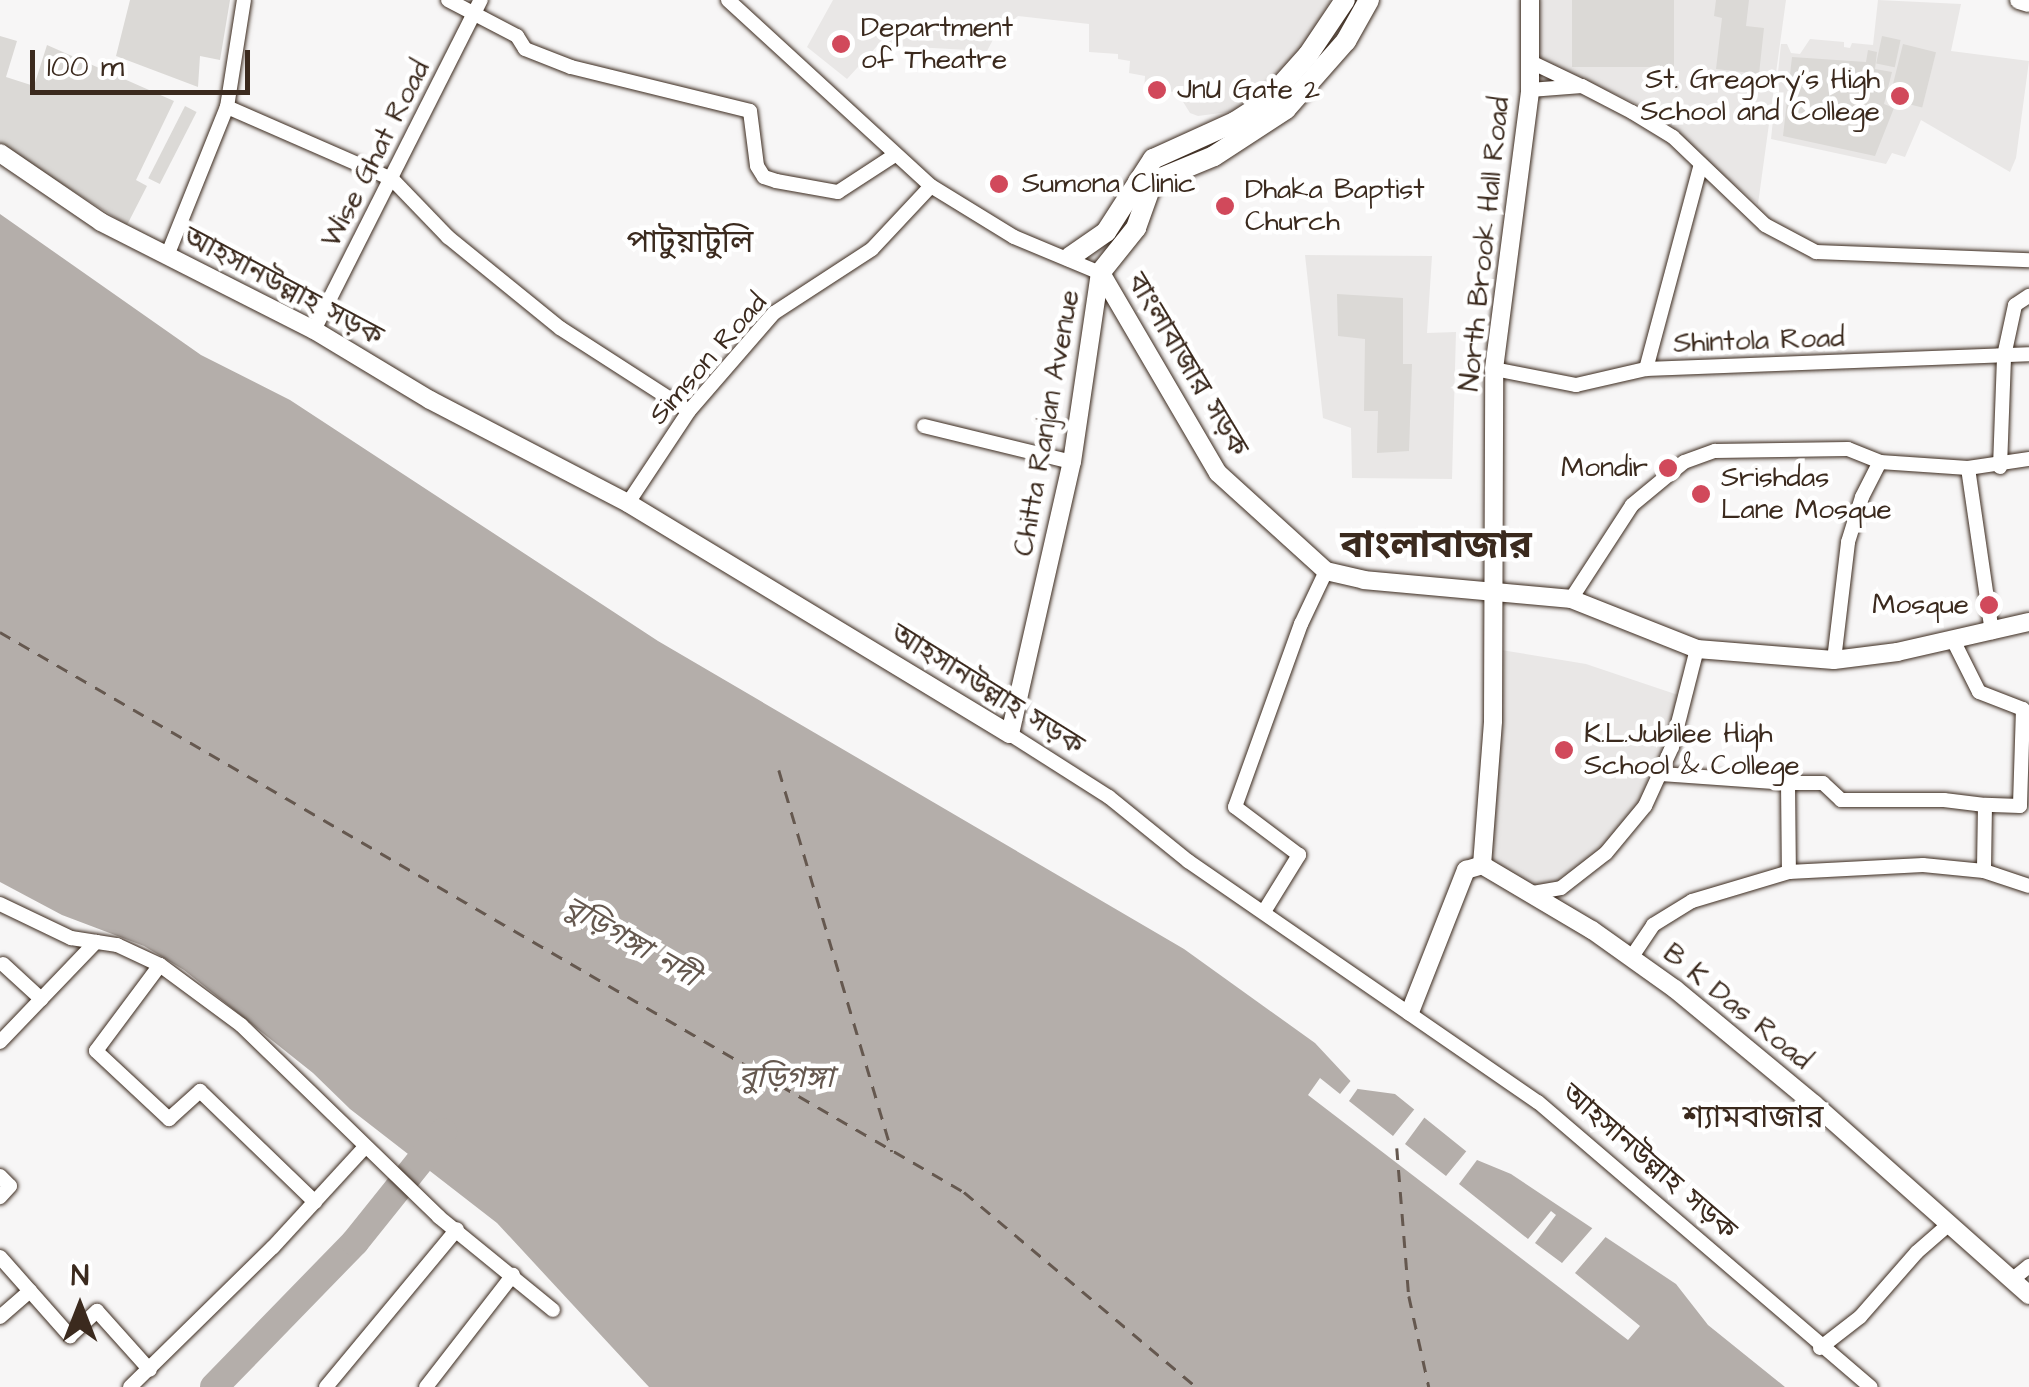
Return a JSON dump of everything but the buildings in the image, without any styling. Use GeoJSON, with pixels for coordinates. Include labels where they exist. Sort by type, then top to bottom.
{"type":"FeatureCollection","features":[{"type":"Feature","properties":{"kind":"main road","name":"Chitta Ranjan Avenue"},"geometry":{"type":"LineString","coordinates":[[1070,257],[1106,232],[1153,159],[1235,122],[1266,102],[1308,54],[1345,0]]}},
{"type":"Feature","properties":{"kind":"main road","name":"Chitta Ranjan Avenue"},"geometry":{"type":"LineString","coordinates":[[1100,273],[1136,228],[1150,189],[1160,178],[1214,156],[1286,109],[1346,41],[1370,0]]}},
{"type":"Feature","properties":{"kind":"street"},"geometry":{"type":"LineString","coordinates":[[167,256],[227,106],[244,0]]}},
{"type":"Feature","properties":{"kind":"street"},"geometry":{"type":"LineString","coordinates":[[448,0],[473,17],[517,36],[525,50],[571,66],[750,112],[757,166],[764,177],[776,182],[838,192],[896,154]]}},
{"type":"Feature","properties":{"kind":"street","name":"Wise Ghat Road"},"geometry":{"type":"LineString","coordinates":[[314,330],[481,0]]}},
{"type":"Feature","properties":{"kind":"street","name":"North Brook Hall Road"},"geometry":{"type":"LineString","coordinates":[[1482,865],[1493,721],[1494,369],[1530,90],[1530,0]]}},
{"type":"Feature","properties":{"kind":"street"},"geometry":{"type":"LineString","coordinates":[[2019,0],[2029,2]]}},
{"type":"Feature","properties":{"kind":"street"},"geometry":{"type":"LineString","coordinates":[[736,3],[931,186],[1014,237],[1070,257],[1100,273]]}},
{"type":"Feature","properties":{"kind":"street"},"geometry":{"type":"LineString","coordinates":[[1530,62],[1582,86],[1672,137],[1766,225],[1816,252],[2029,260]]}},
{"type":"Feature","properties":{"kind":"street"},"geometry":{"type":"LineString","coordinates":[[1530,90],[1582,86]]}},
{"type":"Feature","properties":{"kind":"street"},"geometry":{"type":"LineString","coordinates":[[227,106],[392,180],[448,237],[546,317],[689,411]]}},
{"type":"Feature","properties":{"kind":"street","name":"আহসানউল্লাহ সড়ক"},"geometry":{"type":"LineString","coordinates":[[0,153],[102,222],[314,330],[430,400],[628,502],[1109,797],[1188,860],[1538,1102],[1870,1387]]}},
{"type":"Feature","properties":{"kind":"street"},"geometry":{"type":"LineString","coordinates":[[1646,369],[1700,167]]}},
{"type":"Feature","properties":{"kind":"street","name":"Simson Road"},"geometry":{"type":"LineString","coordinates":[[628,502],[689,411],[774,313],[872,249],[931,186]]}},
{"type":"Feature","properties":{"kind":"street","name":"Chitta Ranjan Avenue"},"geometry":{"type":"LineString","coordinates":[[1010,734],[1072,462],[1100,273]]}},
{"type":"Feature","properties":{"kind":"street","name":"বাংলাবাজার সড়ক"},"geometry":{"type":"LineString","coordinates":[[1100,273],[1218,473],[1326,571]]}},
{"type":"Feature","properties":{"kind":"street"},"geometry":{"type":"LineString","coordinates":[[2000,467],[2004,356],[2015,304],[2029,296]]}},
{"type":"Feature","properties":{"kind":"street","name":"Shintola Road"},"geometry":{"type":"LineString","coordinates":[[1494,369],[1576,386],[1646,369],[1788,360],[1889,363],[2029,354]]}},
{"type":"Feature","properties":{"kind":"street"},"geometry":{"type":"LineString","coordinates":[[924,426],[1072,462]]}},
{"type":"Feature","properties":{"kind":"street"},"geometry":{"type":"LineString","coordinates":[[1572,599],[1632,505],[1684,462],[1715,451],[1848,449],[1880,462],[1968,468],[2000,467],[2029,459]]}},
{"type":"Feature","properties":{"kind":"street"},"geometry":{"type":"LineString","coordinates":[[1834,660],[1848,542],[1862,498],[1880,462]]}},
{"type":"Feature","properties":{"kind":"street"},"geometry":{"type":"LineString","coordinates":[[1968,468],[1992,632]]}},
{"type":"Feature","properties":{"kind":"street"},"geometry":{"type":"LineString","coordinates":[[1265,910],[1299,855],[1236,807],[1300,624],[1326,571],[1364,580],[1572,599],[1697,649],[1834,660],[1953,640],[2029,622]]}},
{"type":"Feature","properties":{"kind":"street"},"geometry":{"type":"LineString","coordinates":[[1660,774],[1823,783],[1841,800],[1944,800],[2020,806],[2023,709],[1979,692],[1953,640]]}},
{"type":"Feature","properties":{"kind":"street"},"geometry":{"type":"LineString","coordinates":[[1534,892],[1561,888],[1606,852],[1644,806],[1660,774],[1697,649]]}},
{"type":"Feature","properties":{"kind":"street"},"geometry":{"type":"LineString","coordinates":[[1788,782],[1789,872]]}},
{"type":"Feature","properties":{"kind":"street"},"geometry":{"type":"LineString","coordinates":[[1984,871],[1985,805]]}},
{"type":"Feature","properties":{"kind":"street"},"geometry":{"type":"LineString","coordinates":[[1410,1012],[1466,870],[1482,865]]}},
{"type":"Feature","properties":{"kind":"street","name":"B K Das Road"},"geometry":{"type":"LineString","coordinates":[[1482,865],[1534,892],[1631,958],[1814,1104],[1946,1226],[2029,1295]]}},
{"type":"Feature","properties":{"kind":"street"},"geometry":{"type":"LineString","coordinates":[[1631,958],[1653,925],[1692,901],[1789,872],[1890,865],[1984,871],[2029,886]]}},
{"type":"Feature","properties":{"kind":"street"},"geometry":{"type":"LineString","coordinates":[[0,904],[71,938],[117,946],[160,965],[241,1025],[365,1147],[554,1310]]}},
{"type":"Feature","properties":{"kind":"street"},"geometry":{"type":"LineString","coordinates":[[0,1042],[96,942]]}},
{"type":"Feature","properties":{"kind":"street"},"geometry":{"type":"LineString","coordinates":[[3,964],[41,999]]}},
{"type":"Feature","properties":{"kind":"street"},"geometry":{"type":"LineString","coordinates":[[160,965],[96,1051],[170,1119],[200,1091],[314,1202]]}},
{"type":"Feature","properties":{"kind":"street"},"geometry":{"type":"LineString","coordinates":[[130,1387],[365,1147]]}},
{"type":"Feature","properties":{"kind":"street"},"geometry":{"type":"LineString","coordinates":[[0,1176],[10,1186],[0,1197]]}},
{"type":"Feature","properties":{"kind":"street"},"geometry":{"type":"LineString","coordinates":[[1820,1348],[1860,1317],[1917,1252],[1946,1226]]}},
{"type":"Feature","properties":{"kind":"street"},"geometry":{"type":"LineString","coordinates":[[326,1387],[457,1229]]}},
{"type":"Feature","properties":{"kind":"street"},"geometry":{"type":"LineString","coordinates":[[0,1258],[70,1336],[97,1311],[150,1370]]}},
{"type":"Feature","properties":{"kind":"street"},"geometry":{"type":"LineString","coordinates":[[2012,1278],[2029,1266]]}},
{"type":"Feature","properties":{"kind":"street"},"geometry":{"type":"LineString","coordinates":[[426,1387],[513,1275]]}},
{"type":"Feature","properties":{"kind":"street"},"geometry":{"type":"LineString","coordinates":[[0,1318],[30,1291]]}},
{"type":"Feature","properties":{"kind":"shaded area"},"geometry":{"type":"Polygon","coordinates":[[[130,0],[230,0],[220,60],[200,56],[198,87],[116,56],[130,0]]]}},
{"type":"Feature","properties":{"kind":"shaded area"},"geometry":{"type":"Polygon","coordinates":[[[833,0],[1331,0],[1298,55],[1259,98],[1236,111],[1198,116],[1190,113],[1177,92],[1144,90],[1145,76],[1129,73],[1130,61],[1118,59],[1118,54],[1089,52],[1089,24],[1018,16],[996,34],[987,51],[878,45],[847,79],[807,47],[833,0]]]}},
{"type":"Feature","properties":{"kind":"shaded area"},"geometry":{"type":"Polygon","coordinates":[[[1536,0],[1786,0],[1758,204],[1641,106],[1536,57],[1536,0]]]}},
{"type":"Feature","properties":{"kind":"shaded area"},"geometry":{"type":"Polygon","coordinates":[[[1572,0],[1674,0],[1674,67],[1572,67],[1572,0]]]}},
{"type":"Feature","properties":{"kind":"shaded area"},"geometry":{"type":"Polygon","coordinates":[[[1716,0],[1749,0],[1746,26],[1764,28],[1759,74],[1716,69],[1722,18],[1714,16],[1716,0]]]}},
{"type":"Feature","properties":{"kind":"shaded area","name":"St. Gregory's High School and College"},"geometry":{"type":"Polygon","coordinates":[[[1878,0],[1961,4],[1951,51],[2029,61],[2016,158],[2010,172],[1921,120],[1905,157],[1892,153],[1886,164],[1771,139],[1781,44],[1787,44],[1791,53],[1800,54],[1810,39],[1844,42],[1844,47],[1850,48],[1852,43],[1873,45],[1878,0]]]}},
{"type":"Feature","properties":{"kind":"shaded area"},"geometry":{"type":"Polygon","coordinates":[[[0,36],[17,41],[6,77],[34,86],[47,45],[174,101],[136,180],[147,186],[127,225],[0,145],[0,36]]]}},
{"type":"Feature","properties":{"kind":"shaded area"},"geometry":{"type":"Polygon","coordinates":[[[1882,36],[1901,40],[1895,67],[1876,63],[1882,36]]]}},
{"type":"Feature","properties":{"kind":"shaded area"},"geometry":{"type":"Polygon","coordinates":[[[1903,44],[1936,52],[1922,108],[1889,99],[1903,44]]]}},
{"type":"Feature","properties":{"kind":"shaded area"},"geometry":{"type":"Polygon","coordinates":[[[1868,50],[1877,52],[1875,69],[1892,72],[1884,104],[1894,108],[1875,156],[1783,136],[1792,57],[1866,62],[1868,50]]]}},
{"type":"Feature","properties":{"kind":"shaded area"},"geometry":{"type":"Polygon","coordinates":[[[185,106],[197,112],[160,184],[148,178],[185,106]]]}},
{"type":"Feature","properties":{"kind":"shaded area"},"geometry":{"type":"Polygon","coordinates":[[[1305,255],[1432,256],[1427,333],[1456,332],[1452,479],[1352,478],[1351,428],[1323,418],[1305,255]]]}},
{"type":"Feature","properties":{"kind":"shaded area"},"geometry":{"type":"Polygon","coordinates":[[[1337,294],[1403,298],[1403,364],[1412,364],[1409,451],[1377,453],[1378,411],[1364,411],[1365,339],[1338,336],[1337,294]]]}},
{"type":"Feature","properties":{"kind":"shaded area","name":"K.L.Jubilee High School & College"},"geometry":{"type":"Polygon","coordinates":[[[1501,650],[1586,664],[1681,696],[1661,774],[1645,806],[1561,888],[1533,893],[1482,865],[1501,650]]]}},
{"type":"Feature","properties":{"kind":"water","name":"বুড়িগঙ্গা"},"geometry":{"type":"Polygon","coordinates":[[[0,214],[201,355],[290,400],[658,641],[1184,949],[1315,1043],[1358,1089],[1395,1094],[1477,1160],[1511,1174],[1676,1284],[1708,1325],[1785,1387],[649,1387],[497,1223],[350,1109],[313,1073],[184,970],[144,946],[62,915],[0,882],[0,214]]]}},
{"type":"Feature","properties":{"kind":"pier"},"geometry":{"type":"Polygon","coordinates":[[[1320,1078],[1340,1094],[1353,1078],[1361,1084],[1349,1101],[1393,1136],[1417,1106],[1427,1114],[1405,1144],[1446,1176],[1469,1148],[1480,1156],[1459,1184],[1528,1239],[1551,1211],[1556,1215],[1535,1243],[1562,1263],[1596,1224],[1609,1233],[1575,1273],[1640,1326],[1628,1340],[1308,1095],[1320,1078]]]}},
{"type":"Feature","properties":{"kind":"waterway"},"geometry":{"type":"LineString","coordinates":[[214,1387],[355,1242],[443,1132]]}},
{"type":"Feature","properties":{"kind":"ferry route"},"geometry":{"type":"LineString","coordinates":[[0,632],[964,1192],[1196,1387]]}},
{"type":"Feature","properties":{"kind":"ferry route"},"geometry":{"type":"LineString","coordinates":[[779,770],[892,1152]]}},
{"type":"Feature","properties":{"kind":"ferry route"},"geometry":{"type":"LineString","coordinates":[[1397,1148],[1409,1296],[1429,1387]]}},
{"type":"Feature","properties":{"kind":"place","name":"Department of Theatre"},"geometry":{"type":"Point","coordinates":[841,44]}},
{"type":"Feature","properties":{"kind":"place","name":"JnU Gate 2"},"geometry":{"type":"Point","coordinates":[1157,90]}},
{"type":"Feature","properties":{"kind":"place","name":"St. Gregory's High School and College"},"geometry":{"type":"Point","coordinates":[1900,96]}},
{"type":"Feature","properties":{"kind":"place","name":"Sumona Clinic"},"geometry":{"type":"Point","coordinates":[999,184]}},
{"type":"Feature","properties":{"kind":"place","name":"Dhaka Baptist Church"},"geometry":{"type":"Point","coordinates":[1225,206]}},
{"type":"Feature","properties":{"kind":"place","name":"Mondir"},"geometry":{"type":"Point","coordinates":[1668,468]}},
{"type":"Feature","properties":{"kind":"place","name":"Srishdas Lane Mosque"},"geometry":{"type":"Point","coordinates":[1701,494]}},
{"type":"Feature","properties":{"kind":"place","name":"Mosque"},"geometry":{"type":"Point","coordinates":[1989,605]}},
{"type":"Feature","properties":{"kind":"place","name":"K.L.Jubilee High School & College"},"geometry":{"type":"Point","coordinates":[1564,750]}},
{"type":"Feature","properties":{"kind":"district","name":"পাটুয়াটুলি"},"geometry":{"type":"Point","coordinates":[690,243]}},
{"type":"Feature","properties":{"kind":"district","name":"বাংলাবাজার"},"geometry":{"type":"Point","coordinates":[1436,547]}},
{"type":"Feature","properties":{"kind":"district","name":"শ্যামবাজার"},"geometry":{"type":"Point","coordinates":[1753,1118]}},
{"type":"Feature","properties":{"kind":"water label","name":"বুড়িগঙ্গা নদী"},"geometry":{"type":"Point","coordinates":[631,942]}}]}
